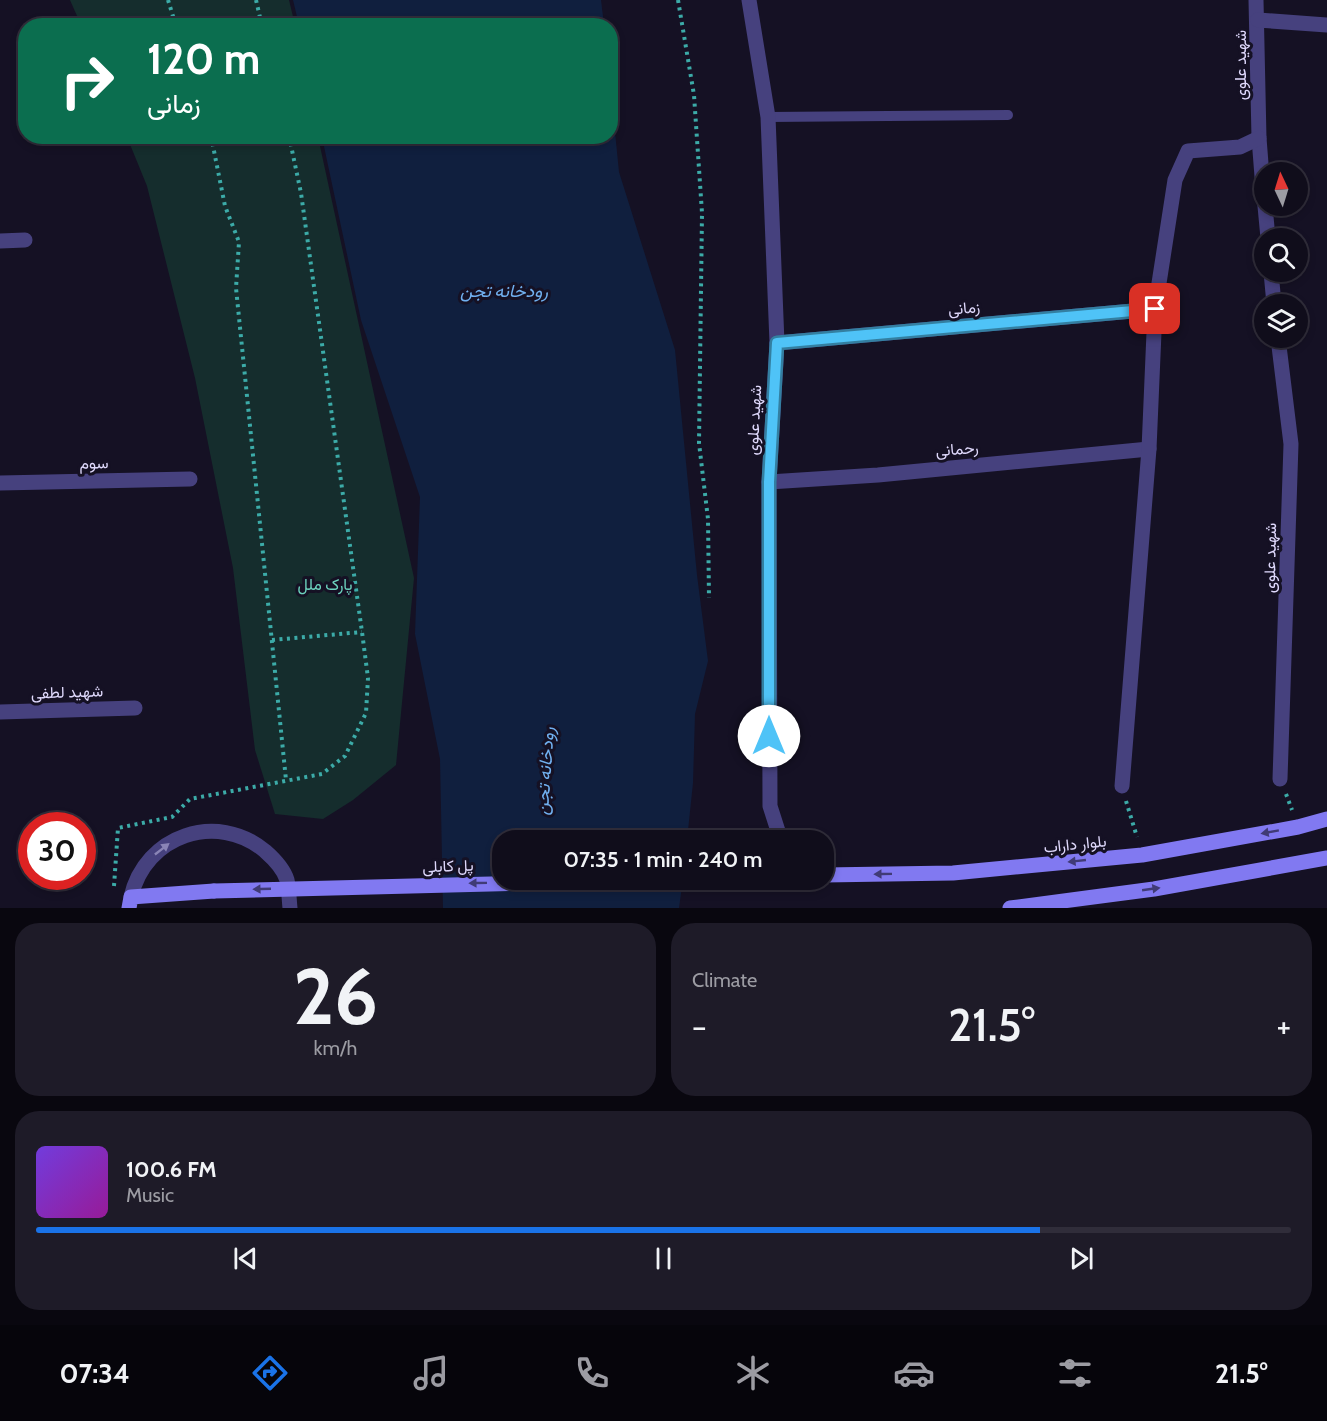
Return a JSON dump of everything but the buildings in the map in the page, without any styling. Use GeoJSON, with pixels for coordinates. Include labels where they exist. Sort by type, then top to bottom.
{"type":"FeatureCollection","features":[{"type":"Feature","properties":{"kind":"main road","name":"بلوار داراب"},"geometry":{"type":"LineString","coordinates":[[834,875],[953,873],[1142,855],[1298,827],[1327,819]]}},
{"type":"Feature","properties":{"kind":"main road"},"geometry":{"type":"LineString","coordinates":[[1010,908],[1154,889],[1327,858]]}},
{"type":"Feature","properties":{"kind":"main road","name":"پل کابلی"},"geometry":{"type":"LineString","coordinates":[[130,902],[214,891],[492,884]]}},
{"type":"Feature","properties":{"kind":"street","name":"شهید علوی"},"geometry":{"type":"LineString","coordinates":[[749,0],[768,117],[777,343],[769,482],[770,806],[777,830]]}},
{"type":"Feature","properties":{"kind":"street","name":"شهید علوی"},"geometry":{"type":"LineString","coordinates":[[1256,0],[1258,138],[1261,162]]}},
{"type":"Feature","properties":{"kind":"street"},"geometry":{"type":"LineString","coordinates":[[1258,20],[1327,25]]}},
{"type":"Feature","properties":{"kind":"street"},"geometry":{"type":"LineString","coordinates":[[1122,786],[1149,449],[1155,309],[1175,180],[1188,151],[1240,147],[1258,138]]}},
{"type":"Feature","properties":{"kind":"street"},"geometry":{"type":"LineString","coordinates":[[0,241],[25,240]]}},
{"type":"Feature","properties":{"kind":"street","name":"زمانی"},"geometry":{"type":"LineString","coordinates":[[777,343],[1155,309]]}},
{"type":"Feature","properties":{"kind":"street","name":"شهید علوی"},"geometry":{"type":"LineString","coordinates":[[1279,348],[1291,444],[1280,779]]}},
{"type":"Feature","properties":{"kind":"street","name":"رحمانی"},"geometry":{"type":"LineString","coordinates":[[769,482],[878,475],[1149,449]]}},
{"type":"Feature","properties":{"kind":"street","name":"سوم"},"geometry":{"type":"LineString","coordinates":[[0,483],[189,479]]}},
{"type":"Feature","properties":{"kind":"street","name":"شهید لطفی"},"geometry":{"type":"LineString","coordinates":[[0,712],[135,708]]}},
{"type":"Feature","properties":{"kind":"street"},"geometry":{"type":"LineString","coordinates":[[130,902],[134,883],[146,862],[164,846],[185,835],[209,831],[233,834],[255,843],[274,859],[287,879],[290,908]]}},
{"type":"Feature","properties":{"kind":"lane"},"geometry":{"type":"LineString","coordinates":[[768,117],[1008,115]]}},
{"type":"Feature","properties":{"kind":"path"},"geometry":{"type":"LineString","coordinates":[[168,0],[174,18]]}},
{"type":"Feature","properties":{"kind":"path"},"geometry":{"type":"LineString","coordinates":[[256,0],[260,18]]}},
{"type":"Feature","properties":{"kind":"path"},"geometry":{"type":"LineString","coordinates":[[678,0],[694,95],[702,213],[699,443],[708,519],[709,598]]}},
{"type":"Feature","properties":{"kind":"path"},"geometry":{"type":"LineString","coordinates":[[213,144],[225,206],[238,242],[236,288],[286,780]]}},
{"type":"Feature","properties":{"kind":"path"},"geometry":{"type":"LineString","coordinates":[[114,889],[118,828],[172,817],[190,799],[322,774],[345,756],[366,713],[368,678],[362,632],[301,193],[291,144]]}},
{"type":"Feature","properties":{"kind":"path"},"geometry":{"type":"LineString","coordinates":[[272,640],[362,632]]}},
{"type":"Feature","properties":{"kind":"path"},"geometry":{"type":"LineString","coordinates":[[1280,779],[1298,827]]}},
{"type":"Feature","properties":{"kind":"path"},"geometry":{"type":"LineString","coordinates":[[1122,786],[1142,855]]}},
{"type":"Feature","properties":{"kind":"green space"},"geometry":{"type":"Polygon","coordinates":[[[70,0],[289,0],[293,18],[78,18],[70,0]]]}},
{"type":"Feature","properties":{"kind":"green space","name":"پارک ملل"},"geometry":{"type":"Polygon","coordinates":[[[130,144],[320,144],[414,578],[396,765],[353,800],[323,819],[275,814],[255,750],[233,568],[195,378],[147,186],[130,144]]]}},
{"type":"Feature","properties":{"kind":"water"},"geometry":{"type":"Polygon","coordinates":[[[293,0],[601,0],[603,18],[297,18],[293,0]]]}},
{"type":"Feature","properties":{"kind":"water","name":"رودخانه تجن"},"geometry":{"type":"Polygon","coordinates":[[[323,144],[616,144],[619,172],[675,350],[697,575],[708,661],[695,714],[693,783],[688,830],[492,830],[492,890],[681,890],[679,908],[443,908],[440,759],[415,634],[420,497],[361,320],[323,144]]]}},
{"type":"Feature","properties":{"kind":"route"},"geometry":{"type":"LineString","coordinates":[[769,736],[769,482],[777,343],[1155,309]]}}]}
